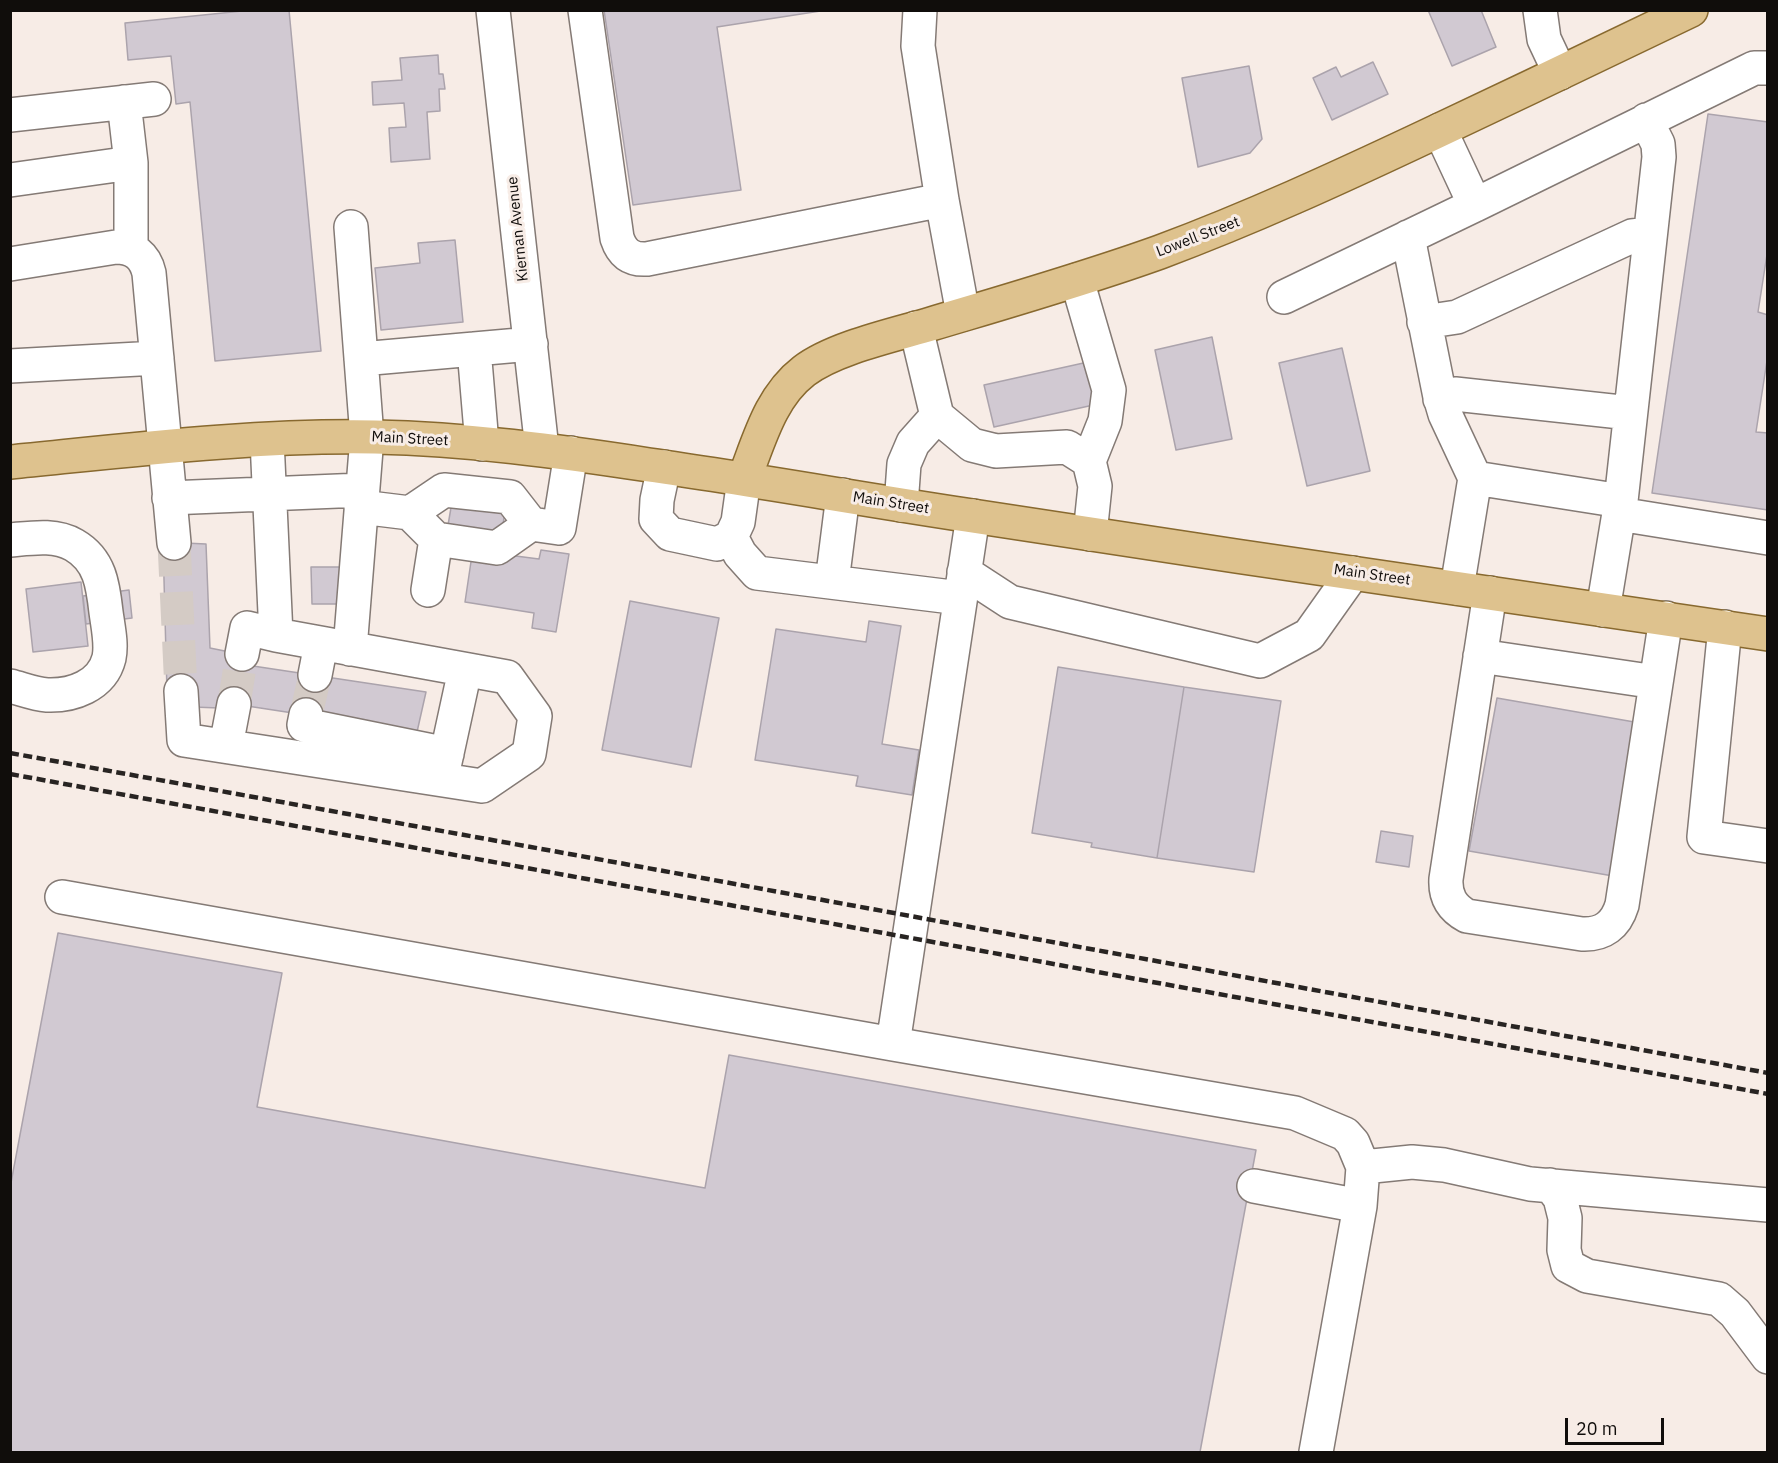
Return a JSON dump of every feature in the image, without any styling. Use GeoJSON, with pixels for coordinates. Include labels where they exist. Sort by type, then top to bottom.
{"type":"FeatureCollection","features":[{"type":"Feature","properties":{"kind":"main road","name":"Lowell Street"},"geometry":{"type":"LineString","coordinates":[[744,479],[770,413],[785,389],[804,371],[828,356],[1077,280],[1239,221],[1440,130],[1691,10]]}},
{"type":"Feature","properties":{"kind":"main road","name":"Main Street"},"geometry":{"type":"LineString","coordinates":[[10,462],[166,447],[267,440],[367,437],[434,440],[556,451],[1090,534],[1767,634]]}},
{"type":"Feature","properties":{"kind":"street","name":"Kiernan Avenue"},"geometry":{"type":"LineString","coordinates":[[493,10],[531,344],[556,451],[560,528],[531,524]]}},
{"type":"Feature","properties":{"kind":"street"},"geometry":{"type":"LineString","coordinates":[[585,10],[617,238],[621,249],[635,259],[647,259],[942,200]]}},
{"type":"Feature","properties":{"kind":"street"},"geometry":{"type":"LineString","coordinates":[[1540,10],[1544,39],[1560,73]]}},
{"type":"Feature","properties":{"kind":"street"},"geometry":{"type":"LineString","coordinates":[[920,13],[918,46],[942,200],[963,314]]}},
{"type":"Feature","properties":{"kind":"street"},"geometry":{"type":"LineString","coordinates":[[1284,297],[1748,70],[1767,68]]}},
{"type":"Feature","properties":{"kind":"street"},"geometry":{"type":"LineString","coordinates":[[10,115],[139,101],[131,163],[131,249]]}},
{"type":"Feature","properties":{"kind":"street"},"geometry":{"type":"LineString","coordinates":[[1604,610],[1620,508],[1659,150],[1647,120]]}},
{"type":"Feature","properties":{"kind":"street"},"geometry":{"type":"LineString","coordinates":[[1440,130],[1475,205]]}},
{"type":"Feature","properties":{"kind":"street"},"geometry":{"type":"LineString","coordinates":[[10,180],[131,163]]}},
{"type":"Feature","properties":{"kind":"street"},"geometry":{"type":"LineString","coordinates":[[329,656],[357,568],[367,437],[351,227]]}},
{"type":"Feature","properties":{"kind":"street"},"geometry":{"type":"LineString","coordinates":[[1424,322],[1458,317],[1632,236],[1650,234]]}},
{"type":"Feature","properties":{"kind":"street"},"geometry":{"type":"LineString","coordinates":[[1408,237],[1440,399],[1475,478],[1457,588]]}},
{"type":"Feature","properties":{"kind":"street"},"geometry":{"type":"LineString","coordinates":[[10,264],[116,247],[131,249],[143,258],[147,265],[174,543]]}},
{"type":"Feature","properties":{"kind":"street"},"geometry":{"type":"LineString","coordinates":[[1077,280],[1109,390],[1105,421],[1089,461],[1095,486],[1090,534]]}},
{"type":"Feature","properties":{"kind":"street"},"geometry":{"type":"LineString","coordinates":[[916,328],[937,416],[972,445],[996,451],[1067,447],[1089,461]]}},
{"type":"Feature","properties":{"kind":"street"},"geometry":{"type":"LineString","coordinates":[[361,359],[531,344]]}},
{"type":"Feature","properties":{"kind":"street"},"geometry":{"type":"LineString","coordinates":[[474,349],[482,444]]}},
{"type":"Feature","properties":{"kind":"street"},"geometry":{"type":"LineString","coordinates":[[10,366],[157,358]]}},
{"type":"Feature","properties":{"kind":"street"},"geometry":{"type":"LineString","coordinates":[[1440,399],[1455,394],[1630,413]]}},
{"type":"Feature","properties":{"kind":"street"},"geometry":{"type":"LineString","coordinates":[[901,505],[904,464],[913,443],[937,416]]}},
{"type":"Feature","properties":{"kind":"street"},"geometry":{"type":"LineString","coordinates":[[267,440],[276,635]]}},
{"type":"Feature","properties":{"kind":"street"},"geometry":{"type":"LineString","coordinates":[[664,467],[657,500],[656,519],[670,534],[717,544],[731,537],[738,522],[744,479]]}},
{"type":"Feature","properties":{"kind":"street"},"geometry":{"type":"LineString","coordinates":[[1475,478],[1767,538]]}},
{"type":"Feature","properties":{"kind":"street"},"geometry":{"type":"LineString","coordinates":[[169,498],[270,495],[362,499],[410,513],[436,539],[497,548],[531,524],[510,497],[444,490],[410,513]]}},
{"type":"Feature","properties":{"kind":"street"},"geometry":{"type":"LineString","coordinates":[[832,582],[843,495]]}},
{"type":"Feature","properties":{"kind":"street"},"geometry":{"type":"LineString","coordinates":[[893,1044],[973,516]]}},
{"type":"Feature","properties":{"kind":"street"},"geometry":{"type":"LineString","coordinates":[[10,540],[51,537],[73,544],[91,559],[102,579],[110,648],[108,660],[99,679],[85,688],[47,695],[10,686]]}},
{"type":"Feature","properties":{"kind":"street"},"geometry":{"type":"LineString","coordinates":[[731,537],[740,554],[757,573],[832,582],[962,585],[1010,602],[1260,661],[1308,635],[1353,573]]}},
{"type":"Feature","properties":{"kind":"street"},"geometry":{"type":"LineString","coordinates":[[428,590],[436,539]]}},
{"type":"Feature","properties":{"kind":"street"},"geometry":{"type":"LineString","coordinates":[[1490,593],[1445,886],[1450,902],[1460,912],[1475,918],[1590,935],[1605,930],[1616,920],[1622,905],[1666,618]]}},
{"type":"Feature","properties":{"kind":"street"},"geometry":{"type":"LineString","coordinates":[[1725,627],[1704,837],[1767,846]]}},
{"type":"Feature","properties":{"kind":"street"},"geometry":{"type":"LineString","coordinates":[[242,654],[247,628],[276,635],[329,656],[465,670],[507,677],[535,716],[529,754],[482,786],[444,767],[304,725],[306,715]]}},
{"type":"Feature","properties":{"kind":"street"},"geometry":{"type":"LineString","coordinates":[[1480,656],[1656,682]]}},
{"type":"Feature","properties":{"kind":"street"},"geometry":{"type":"LineString","coordinates":[[444,767],[465,670]]}},
{"type":"Feature","properties":{"kind":"street"},"geometry":{"type":"LineString","coordinates":[[181,691],[184,740],[444,767]]}},
{"type":"Feature","properties":{"kind":"street"},"geometry":{"type":"LineString","coordinates":[[226,746],[234,704]]}},
{"type":"Feature","properties":{"kind":"street"},"geometry":{"type":"LineString","coordinates":[[62,897],[1295,1113],[1345,1134],[1353,1143],[1363,1167],[1359,1206],[1316,1452]]}},
{"type":"Feature","properties":{"kind":"street"},"geometry":{"type":"LineString","coordinates":[[1363,1167],[1412,1162],[1444,1165],[1530,1184],[1767,1205]]}},
{"type":"Feature","properties":{"kind":"street"},"geometry":{"type":"LineString","coordinates":[[1550,1185],[1560,1198],[1565,1218],[1564,1251],[1569,1266],[1587,1276],[1719,1299],[1735,1313],[1767,1357]]}},
{"type":"Feature","properties":{"kind":"street"},"geometry":{"type":"LineString","coordinates":[[1254,1186],[1359,1206]]}},
{"type":"Feature","properties":{"kind":"building"},"geometry":{"type":"Polygon","coordinates":[[[252,10],[289,10],[321,351],[215,361],[190,102],[176,104],[171,56],[128,60],[125,23],[252,10]]]}},
{"type":"Feature","properties":{"kind":"building"},"geometry":{"type":"Polygon","coordinates":[[[604,10],[827,10],[717,27],[741,190],[633,205],[604,10]]]}},
{"type":"Feature","properties":{"kind":"building"},"geometry":{"type":"Polygon","coordinates":[[[1428,10],[1481,10],[1496,47],[1452,66],[1428,10]]]}},
{"type":"Feature","properties":{"kind":"building"},"geometry":{"type":"Polygon","coordinates":[[[438,55],[439,74],[443,74],[445,89],[439,89],[440,111],[427,112],[430,159],[391,162],[389,128],[406,127],[404,103],[373,105],[372,82],[402,80],[400,58],[438,55]]]}},
{"type":"Feature","properties":{"kind":"building"},"geometry":{"type":"Polygon","coordinates":[[[1373,62],[1388,94],[1332,120],[1313,78],[1336,67],[1341,77],[1373,62]]]}},
{"type":"Feature","properties":{"kind":"building"},"geometry":{"type":"Polygon","coordinates":[[[1249,66],[1262,139],[1250,153],[1198,167],[1182,78],[1249,66]]]}},
{"type":"Feature","properties":{"kind":"building"},"geometry":{"type":"Polygon","coordinates":[[[1708,114],[1768,122],[1768,248],[1758,312],[1768,315],[1768,354],[1756,432],[1768,433],[1768,510],[1652,493],[1708,114]]]}},
{"type":"Feature","properties":{"kind":"building"},"geometry":{"type":"Polygon","coordinates":[[[455,240],[463,322],[381,330],[375,268],[420,263],[418,243],[455,240]]]}},
{"type":"Feature","properties":{"kind":"building"},"geometry":{"type":"Polygon","coordinates":[[[1212,337],[1232,439],[1176,450],[1155,350],[1212,337]]]}},
{"type":"Feature","properties":{"kind":"building"},"geometry":{"type":"Polygon","coordinates":[[[1342,348],[1370,471],[1307,486],[1279,363],[1342,348]]]}},
{"type":"Feature","properties":{"kind":"building"},"geometry":{"type":"Polygon","coordinates":[[[1088,362],[1098,404],[994,427],[984,385],[1088,362]]]}},
{"type":"Feature","properties":{"kind":"building"},"geometry":{"type":"Polygon","coordinates":[[[453,496],[506,504],[501,538],[447,531],[453,496]]]}},
{"type":"Feature","properties":{"kind":"building"},"geometry":{"type":"Polygon","coordinates":[[[163,542],[206,544],[210,648],[254,657],[253,666],[426,692],[417,732],[221,702],[219,708],[193,707],[167,692],[163,542]]]}},
{"type":"Feature","properties":{"kind":"building"},"geometry":{"type":"Polygon","coordinates":[[[541,550],[569,554],[556,632],[532,628],[534,613],[465,602],[472,555],[508,555],[539,559],[541,550]]]}},
{"type":"Feature","properties":{"kind":"building"},"geometry":{"type":"Polygon","coordinates":[[[311,567],[347,567],[347,604],[312,604],[311,567]]]}},
{"type":"Feature","properties":{"kind":"building"},"geometry":{"type":"Polygon","coordinates":[[[81,582],[88,646],[33,652],[26,589],[81,582]]]}},
{"type":"Feature","properties":{"kind":"building"},"geometry":{"type":"Polygon","coordinates":[[[129,590],[132,618],[86,624],[83,596],[129,590]]]}},
{"type":"Feature","properties":{"kind":"building"},"geometry":{"type":"Polygon","coordinates":[[[630,601],[719,618],[691,767],[602,750],[630,601]]]}},
{"type":"Feature","properties":{"kind":"building"},"geometry":{"type":"Polygon","coordinates":[[[869,621],[901,626],[882,744],[919,750],[912,795],[856,786],[858,776],[755,760],[776,629],[866,642],[869,621]]]}},
{"type":"Feature","properties":{"kind":"building"},"geometry":{"type":"Polygon","coordinates":[[[1058,667],[1184,687],[1157,858],[1091,847],[1092,843],[1032,833],[1058,667]]]}},
{"type":"Feature","properties":{"kind":"building"},"geometry":{"type":"Polygon","coordinates":[[[1184,687],[1281,701],[1254,872],[1157,858],[1184,687]]]}},
{"type":"Feature","properties":{"kind":"building"},"geometry":{"type":"Polygon","coordinates":[[[1497,698],[1640,723],[1613,876],[1469,851],[1497,698]]]}},
{"type":"Feature","properties":{"kind":"building"},"geometry":{"type":"Polygon","coordinates":[[[1381,831],[1413,836],[1409,867],[1376,862],[1381,831]]]}},
{"type":"Feature","properties":{"kind":"building"},"geometry":{"type":"Polygon","coordinates":[[[58,933],[282,973],[257,1107],[705,1188],[729,1055],[1256,1150],[1200,1452],[10,1452],[10,1188],[58,933]]]}},
{"type":"Feature","properties":{"kind":"tunnel"},"geometry":{"type":"LineString","coordinates":[[174,543],[181,691]]}},
{"type":"Feature","properties":{"kind":"tunnel"},"geometry":{"type":"LineString","coordinates":[[234,704],[242,654]]}},
{"type":"Feature","properties":{"kind":"tunnel"},"geometry":{"type":"LineString","coordinates":[[306,715],[315,675]]}},
{"type":"Feature","properties":{"kind":"railway"},"geometry":{"type":"LineString","coordinates":[[10,753],[1768,1073]]}},
{"type":"Feature","properties":{"kind":"railway"},"geometry":{"type":"LineString","coordinates":[[10,774],[1768,1094]]}}]}
